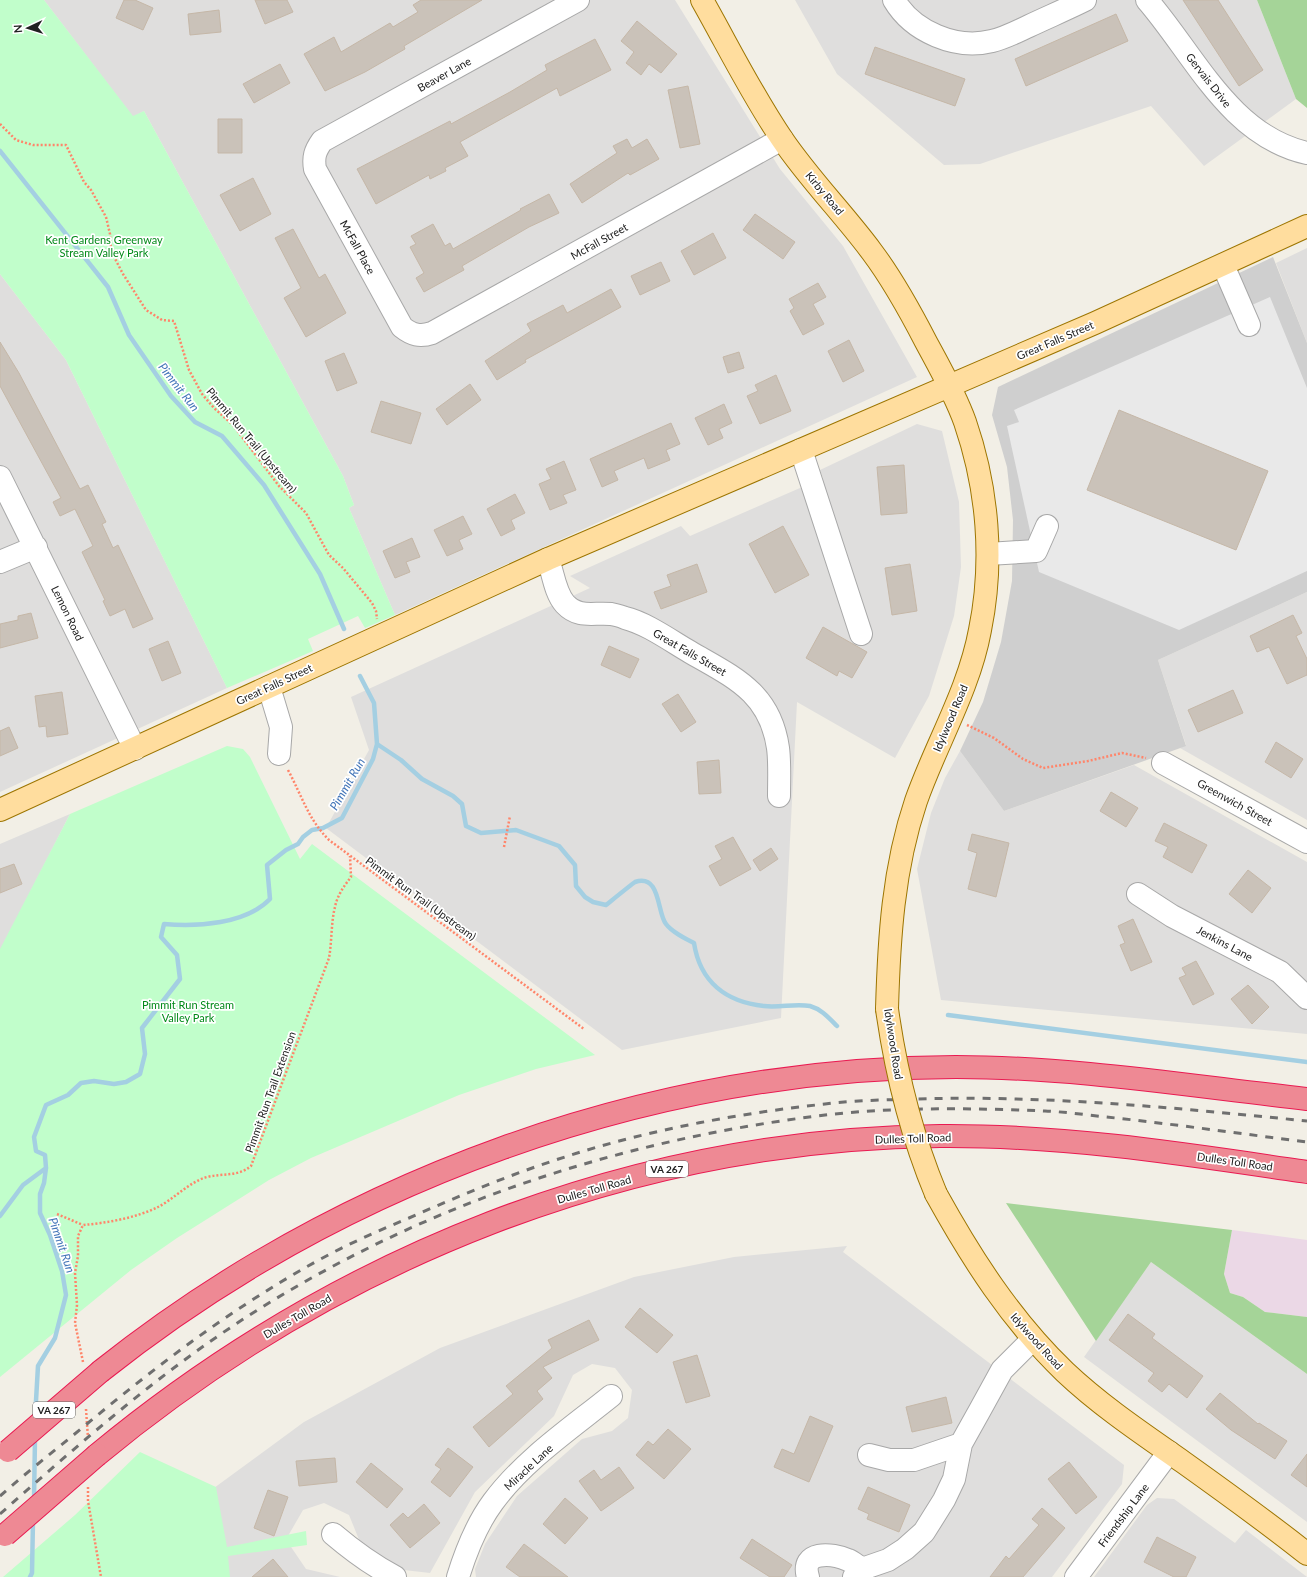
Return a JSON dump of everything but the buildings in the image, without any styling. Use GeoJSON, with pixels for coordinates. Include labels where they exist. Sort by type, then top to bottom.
{"type":"FeatureCollection","features":[{"type":"Feature","properties":{"kind":"highway","name":"VA 267"},"geometry":{"type":"LineString","coordinates":[[4,1454],[93,1370],[256,1265],[339,1219],[412,1185],[502,1149],[578,1123],[648,1105],[740,1087],[822,1075],[954,1067],[1010,1068],[1111,1075],[1307,1099]]}},
{"type":"Feature","properties":{"kind":"highway","name":"Dulles Toll Road"},"geometry":{"type":"LineString","coordinates":[[2,1537],[93,1449],[146,1415],[196,1378],[313,1305],[374,1273],[444,1241],[529,1208],[580,1192],[648,1173],[728,1156],[792,1146],[885,1138],[943,1136],[1083,1142],[1156,1150],[1307,1172]]}},
{"type":"Feature","properties":{"kind":"main road","name":"Kirby Road"},"geometry":{"type":"LineString","coordinates":[[702,0],[782,140],[874,255],[912,314],[949,385]]}},
{"type":"Feature","properties":{"kind":"main road","name":"Great Falls Street"},"geometry":{"type":"LineString","coordinates":[[0,810],[548,559],[1095,323],[1307,226]]}},
{"type":"Feature","properties":{"kind":"main road","name":"Idylwood Road"},"geometry":{"type":"LineString","coordinates":[[949,385],[965,422],[976,462],[983,493],[988,554],[986,590],[974,658],[915,803],[896,877],[889,939],[888,1009],[894,1056],[920,1157],[936,1194],[962,1241],[987,1281],[1033,1339],[1066,1373],[1110,1410],[1251,1510],[1307,1554]]}},
{"type":"Feature","properties":{"kind":"street","name":"Beaver Lane"},"geometry":{"type":"LineString","coordinates":[[310,151],[322,141],[578,0]]}},
{"type":"Feature","properties":{"kind":"street"},"geometry":{"type":"LineString","coordinates":[[894,0],[905,15],[924,31],[956,41],[974,44],[993,41],[1007,36],[1085,0]]}},
{"type":"Feature","properties":{"kind":"street","name":"Gervais Drive"},"geometry":{"type":"LineString","coordinates":[[1147,0],[1230,108],[1272,139],[1307,153]]}},
{"type":"Feature","properties":{"kind":"street","name":"McFall Street"},"geometry":{"type":"LineString","coordinates":[[412,340],[432,333],[782,140]]}},
{"type":"Feature","properties":{"kind":"street","name":"McFall Place"},"geometry":{"type":"LineString","coordinates":[[310,151],[315,169],[402,327],[412,340]]}},
{"type":"Feature","properties":{"kind":"street"},"geometry":{"type":"LineString","coordinates":[[1223,265],[1249,325]]}},
{"type":"Feature","properties":{"kind":"street"},"geometry":{"type":"LineString","coordinates":[[801,450],[862,634]]}},
{"type":"Feature","properties":{"kind":"street","name":"Lemon Road"},"geometry":{"type":"LineString","coordinates":[[0,477],[135,749]]}},
{"type":"Feature","properties":{"kind":"street"},"geometry":{"type":"LineString","coordinates":[[988,554],[1036,551],[1047,526]]}},
{"type":"Feature","properties":{"kind":"street"},"geometry":{"type":"LineString","coordinates":[[0,562],[36,547]]}},
{"type":"Feature","properties":{"kind":"street","name":"Great Falls Street"},"geometry":{"type":"LineString","coordinates":[[548,559],[559,595],[575,612],[586,615],[610,614],[628,618],[739,681],[752,691],[772,724],[778,748],[779,796]]}},
{"type":"Feature","properties":{"kind":"street"},"geometry":{"type":"LineString","coordinates":[[269,687],[281,727],[279,754]]}},
{"type":"Feature","properties":{"kind":"street","name":"Greenwich Street"},"geometry":{"type":"LineString","coordinates":[[1163,763],[1307,842]]}},
{"type":"Feature","properties":{"kind":"street","name":"Jenkins Lane"},"geometry":{"type":"LineString","coordinates":[[1138,894],[1172,916],[1280,972],[1307,998]]}},
{"type":"Feature","properties":{"kind":"street"},"geometry":{"type":"LineString","coordinates":[[808,1577],[806,1570],[808,1563],[814,1557],[822,1555],[849,1560],[858,1573],[888,1560],[905,1549],[924,1532],[944,1500],[954,1479],[961,1444],[1002,1370],[1033,1339]]}},
{"type":"Feature","properties":{"kind":"street","name":"Miracle Lane"},"geometry":{"type":"LineString","coordinates":[[458,1577],[465,1553],[477,1527],[492,1503],[509,1482],[536,1457],[611,1396]]}},
{"type":"Feature","properties":{"kind":"street"},"geometry":{"type":"LineString","coordinates":[[869,1455],[889,1460],[914,1460],[961,1444]]}},
{"type":"Feature","properties":{"kind":"street","name":"Friendship Lane"},"geometry":{"type":"LineString","coordinates":[[1076,1577],[1169,1452]]}},
{"type":"Feature","properties":{"kind":"street"},"geometry":{"type":"LineString","coordinates":[[333,1534],[359,1556],[395,1577]]}},
{"type":"Feature","properties":{"kind":"path","name":"Pimmit Run Trail (Upstream)"},"geometry":{"type":"LineString","coordinates":[[0,124],[16,140],[33,145],[66,145],[84,182],[91,190],[106,217],[110,234],[111,251],[123,274],[146,310],[162,320],[174,321],[178,328],[186,364],[202,394],[214,408],[233,425],[278,486],[306,513],[329,556],[343,568],[372,603],[376,611],[377,619]]}},
{"type":"Feature","properties":{"kind":"path"},"geometry":{"type":"LineString","coordinates":[[967,724],[994,738],[1023,759],[1043,768],[1088,761],[1122,753],[1163,763]]}},
{"type":"Feature","properties":{"kind":"path","name":"Pimmit Run Trail (Upstream)"},"geometry":{"type":"LineString","coordinates":[[279,754],[300,792],[310,817],[329,840],[584,1029]]}},
{"type":"Feature","properties":{"kind":"path"},"geometry":{"type":"LineString","coordinates":[[504,847],[510,816]]}},
{"type":"Feature","properties":{"kind":"path","name":"Pimmit Run Trail Extension"},"geometry":{"type":"LineString","coordinates":[[83,1224],[129,1217],[157,1208],[187,1187],[207,1177],[235,1174],[251,1166],[329,958],[334,907],[342,889],[352,877],[350,856]]}},
{"type":"Feature","properties":{"kind":"path"},"geometry":{"type":"LineString","coordinates":[[57,1214],[83,1224],[78,1236],[78,1256],[75,1273],[77,1305],[75,1323],[83,1354],[93,1370]]}},
{"type":"Feature","properties":{"kind":"path"},"geometry":{"type":"LineString","coordinates":[[86,1405],[93,1449]]}},
{"type":"Feature","properties":{"kind":"path"},"geometry":{"type":"LineString","coordinates":[[88,1480],[88,1501],[101,1577]]}},
{"type":"Feature","properties":{"kind":"shaded area"},"geometry":{"type":"Polygon","coordinates":[[[44,0],[675,0],[780,169],[843,246],[917,377],[395,615],[349,508],[354,505],[343,476],[144,111],[133,117],[44,0]]]}},
{"type":"Feature","properties":{"kind":"shaded area"},"geometry":{"type":"Polygon","coordinates":[[[795,0],[1257,0],[1296,99],[1204,166],[1151,106],[980,164],[944,165],[837,74],[795,0]]]}},
{"type":"Feature","properties":{"kind":"shaded area"},"geometry":{"type":"Polygon","coordinates":[[[1307,248],[1307,343],[1276,263],[1307,248]]]}},
{"type":"Feature","properties":{"kind":"shaded area"},"geometry":{"type":"Polygon","coordinates":[[[1273,257],[1307,343],[1307,592],[1158,660],[1186,746],[1004,811],[960,751],[983,702],[1001,642],[1012,581],[1013,520],[1007,467],[992,415],[998,387],[1273,257]]]}},
{"type":"Feature","properties":{"kind":"shaded area"},"geometry":{"type":"Polygon","coordinates":[[[0,274],[66,360],[227,688],[0,792],[0,274]]]}},
{"type":"Feature","properties":{"kind":"shaded area"},"geometry":{"type":"Polygon","coordinates":[[[1270,297],[1307,388],[1307,571],[1179,630],[1039,572],[1007,426],[1019,422],[1014,410],[1270,297]]]}},
{"type":"Feature","properties":{"kind":"shaded area"},"geometry":{"type":"Polygon","coordinates":[[[917,424],[942,431],[959,502],[961,567],[954,616],[929,696],[895,758],[797,702],[781,1018],[622,1050],[326,828],[369,750],[351,697],[590,588],[570,576],[681,526],[690,536],[823,478],[820,470],[917,424]]]}},
{"type":"Feature","properties":{"kind":"shaded area"},"geometry":{"type":"Polygon","coordinates":[[[1307,592],[1307,820],[1180,748],[1186,745],[1158,660],[1307,592]]]}},
{"type":"Feature","properties":{"kind":"shaded area"},"geometry":{"type":"Polygon","coordinates":[[[960,751],[1004,811],[1134,765],[1307,862],[1307,1034],[941,1000],[917,869],[931,813],[945,778],[960,751]]]}},
{"type":"Feature","properties":{"kind":"shaded area"},"geometry":{"type":"Polygon","coordinates":[[[70,814],[0,951],[0,844],[70,814]]]}},
{"type":"Feature","properties":{"kind":"shaded area"},"geometry":{"type":"Polygon","coordinates":[[[1232,1230],[1307,1240],[1307,1317],[1265,1312],[1243,1297],[1230,1293],[1224,1274],[1232,1230]]]}},
{"type":"Feature","properties":{"kind":"shaded area"},"geometry":{"type":"Polygon","coordinates":[[[847,1246],[843,1252],[1124,1465],[1122,1484],[1052,1577],[476,1577],[475,1569],[485,1544],[517,1496],[582,1439],[612,1431],[628,1418],[632,1390],[615,1368],[592,1364],[573,1375],[554,1416],[475,1492],[430,1573],[404,1570],[368,1550],[360,1542],[349,1515],[324,1503],[303,1510],[288,1536],[225,1548],[214,1488],[304,1422],[440,1348],[634,1277],[734,1257],[847,1246]]]}},
{"type":"Feature","properties":{"kind":"shaded area"},"geometry":{"type":"Polygon","coordinates":[[[1151,1262],[1307,1374],[1307,1522],[1084,1357],[1151,1262]]]}},
{"type":"Feature","properties":{"kind":"shaded area"},"geometry":{"type":"Polygon","coordinates":[[[1157,1498],[1174,1499],[1235,1543],[1246,1530],[1307,1577],[1094,1577],[1147,1505],[1157,1498]]]}},
{"type":"Feature","properties":{"kind":"shaded area"},"geometry":{"type":"Polygon","coordinates":[[[289,1544],[306,1569],[340,1577],[228,1577],[226,1556],[289,1544]]]}},
{"type":"Feature","properties":{"kind":"green space","name":"Kent Gardens Greenway Stream Valley Park"},"geometry":{"type":"Polygon","coordinates":[[[0,0],[44,0],[133,116],[144,111],[343,476],[354,505],[349,508],[395,615],[365,628],[358,616],[308,639],[313,651],[227,688],[66,360],[0,274],[0,0]]]}},
{"type":"Feature","properties":{"kind":"green space"},"geometry":{"type":"Polygon","coordinates":[[[1257,0],[1307,0],[1307,108],[1296,99],[1257,0]]]}},
{"type":"Feature","properties":{"kind":"green space","name":"Pimmit Run Stream Valley Park"},"geometry":{"type":"Polygon","coordinates":[[[227,746],[243,749],[250,757],[300,859],[312,844],[595,1055],[536,1069],[459,1095],[311,1158],[269,1180],[177,1238],[131,1270],[0,1377],[0,949],[70,814],[227,746]]]}},
{"type":"Feature","properties":{"kind":"green space"},"geometry":{"type":"Polygon","coordinates":[[[1006,1203],[1232,1230],[1224,1274],[1230,1293],[1243,1297],[1265,1312],[1307,1317],[1307,1374],[1151,1262],[1096,1341],[1006,1203]]]}},
{"type":"Feature","properties":{"kind":"green space"},"geometry":{"type":"Polygon","coordinates":[[[140,1452],[216,1487],[227,1547],[306,1531],[307,1545],[228,1556],[230,1577],[3,1577],[75,1515],[140,1452]]]}},
{"type":"Feature","properties":{"kind":"waterway","name":"Pimmit Run"},"geometry":{"type":"LineString","coordinates":[[0,151],[108,287],[129,335],[171,396],[195,422],[222,436],[264,485],[320,574],[344,629]]}},
{"type":"Feature","properties":{"kind":"waterway","name":"Pimmit Run"},"geometry":{"type":"LineString","coordinates":[[35,1418],[38,1366],[55,1338],[66,1295],[62,1271],[50,1235],[40,1213],[40,1194],[44,1183],[46,1168],[45,1155],[36,1151],[34,1137],[46,1105],[68,1095],[81,1083],[94,1081],[114,1084],[126,1082],[140,1074],[145,1054],[142,1028],[180,979],[177,955],[161,937],[164,924],[191,925],[220,922],[235,919],[260,907],[270,899],[267,865],[286,850],[298,844],[303,837],[312,830],[323,828],[342,818],[373,759],[377,744],[374,703],[360,676]]}},
{"type":"Feature","properties":{"kind":"waterway"},"geometry":{"type":"LineString","coordinates":[[377,744],[401,760],[422,779],[453,796],[462,804],[466,826],[481,833],[516,830],[559,846],[575,865],[576,886],[585,897],[593,902],[606,905],[635,882],[643,881],[650,883],[657,896],[663,919],[666,924],[682,937],[694,943],[697,957],[702,969],[717,988],[727,995],[750,1004],[764,1006],[799,1005],[814,1007],[828,1017],[837,1026]]}},
{"type":"Feature","properties":{"kind":"waterway"},"geometry":{"type":"LineString","coordinates":[[948,1015],[1307,1062]]}},
{"type":"Feature","properties":{"kind":"waterway"},"geometry":{"type":"LineString","coordinates":[[0,1216],[23,1185],[46,1168]]}},
{"type":"Feature","properties":{"kind":"waterway","name":"Pimmit Run"},"geometry":{"type":"LineString","coordinates":[[34,1500],[35,1438]]}},
{"type":"Feature","properties":{"kind":"waterway","name":"Pimmit Run"},"geometry":{"type":"LineString","coordinates":[[30,1577],[32,1573],[33,1520]]}},
{"type":"Feature","properties":{"kind":"railway"},"geometry":{"type":"LineString","coordinates":[[0,1496],[111,1404],[171,1357],[233,1312],[298,1272],[360,1239],[468,1193],[568,1156],[630,1138],[662,1130],[761,1112],[871,1100],[966,1098],[1064,1101],[1161,1107],[1307,1121]]}},
{"type":"Feature","properties":{"kind":"railway"},"geometry":{"type":"LineString","coordinates":[[0,1514],[88,1437],[181,1363],[245,1318],[312,1278],[380,1242],[451,1211],[523,1184],[597,1160],[672,1141],[748,1126],[852,1112],[907,1109],[991,1109],[1063,1112],[1307,1142]]}}]}
